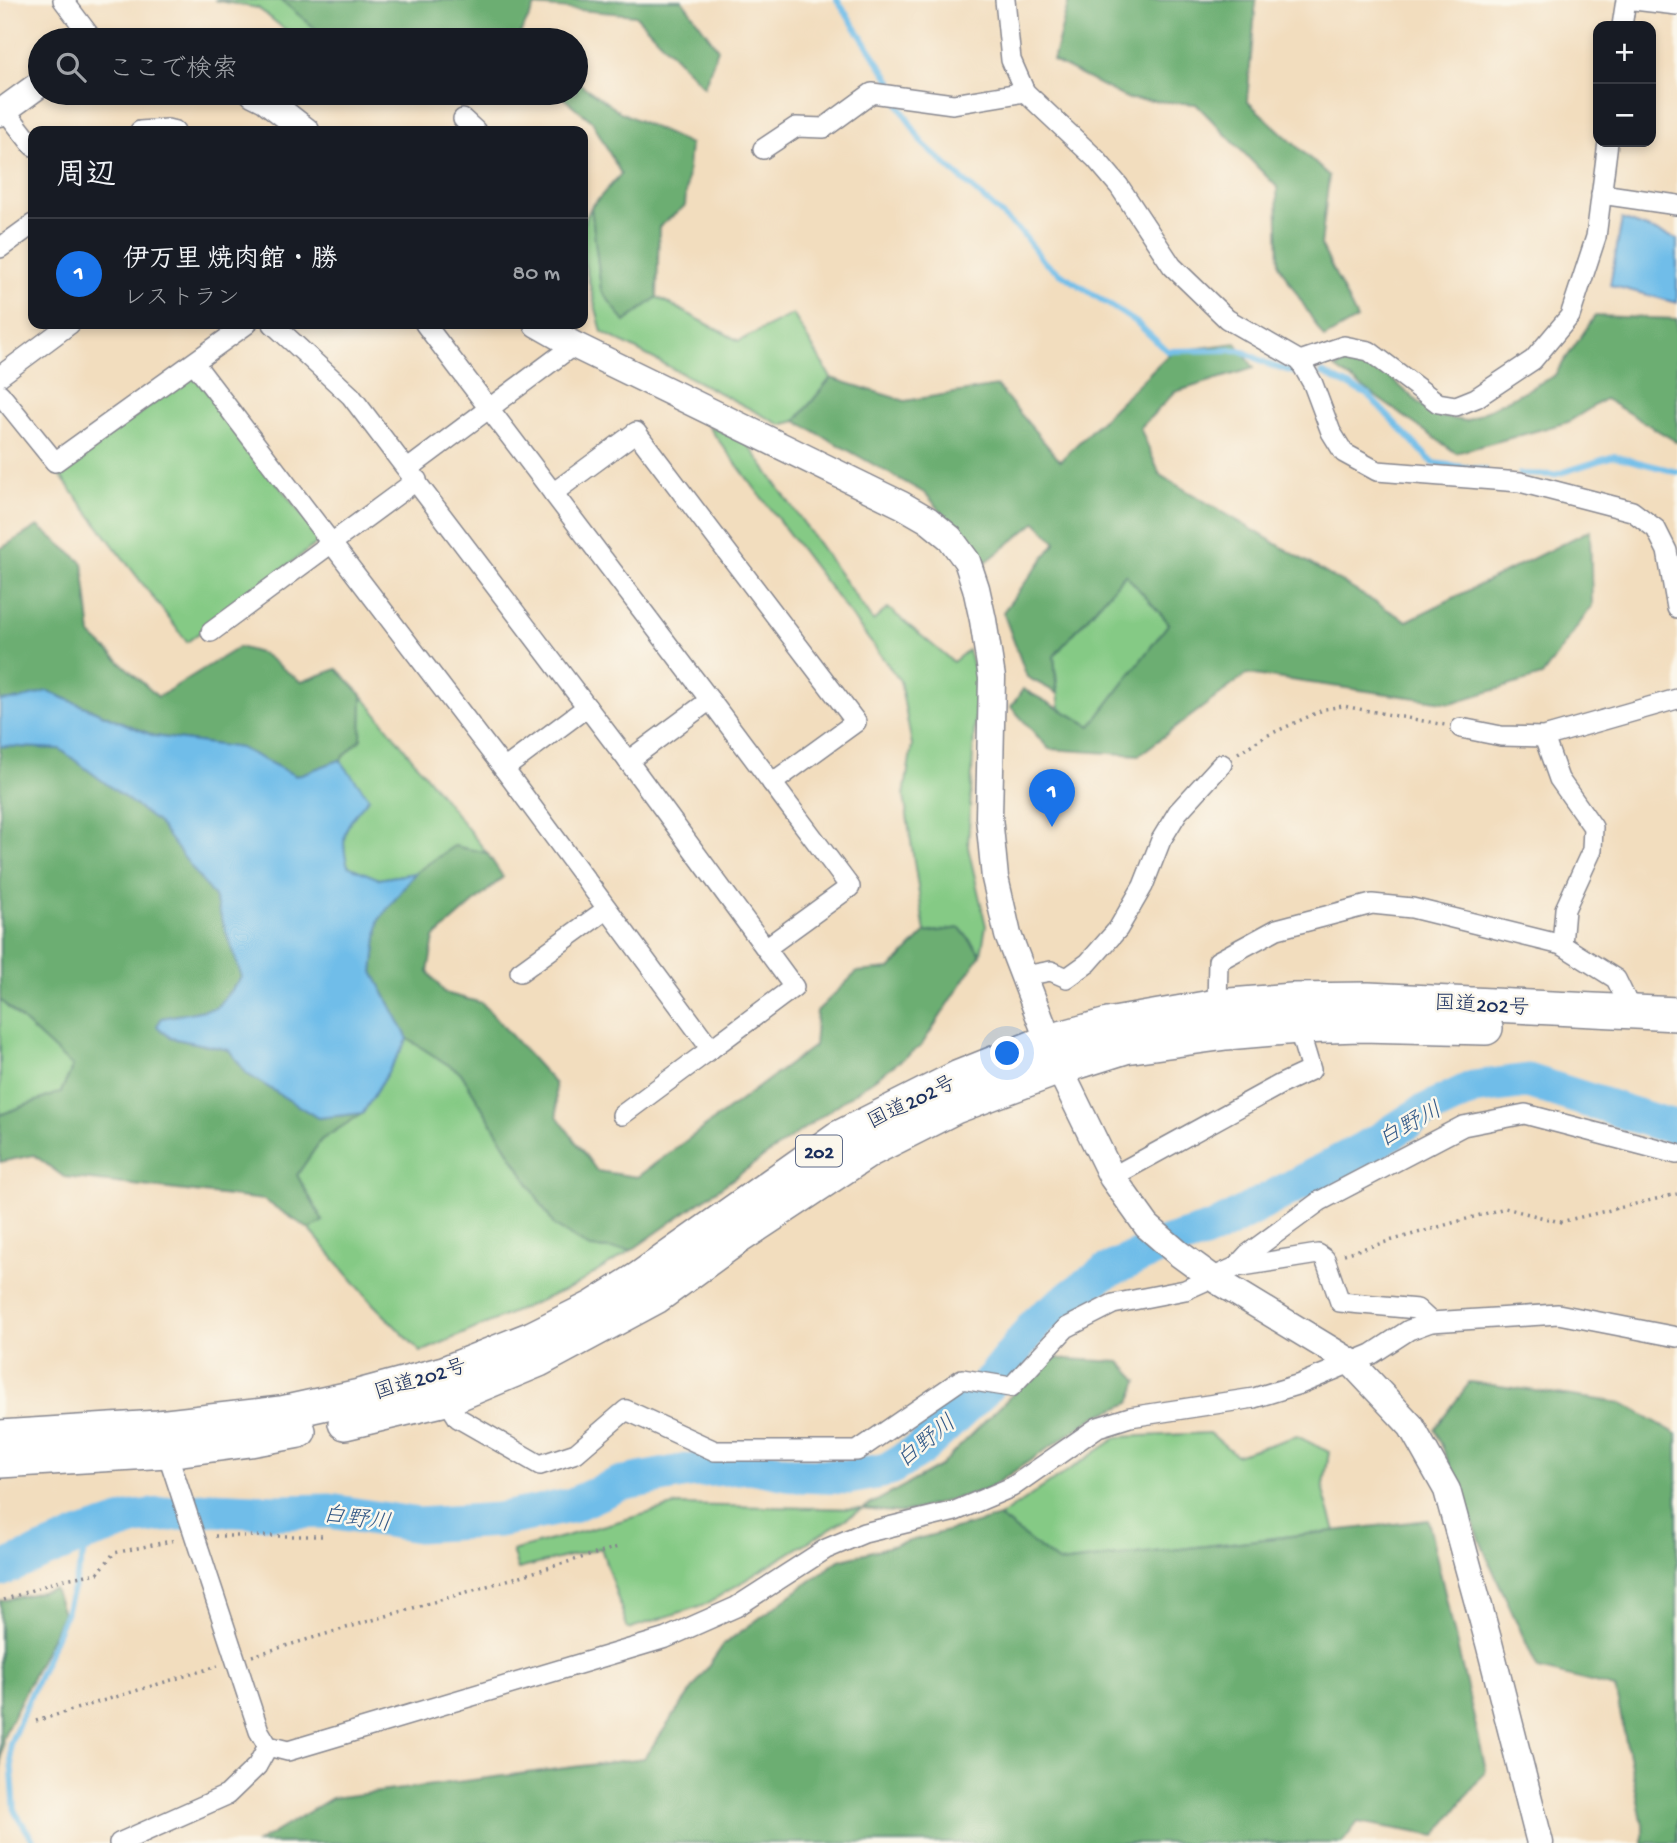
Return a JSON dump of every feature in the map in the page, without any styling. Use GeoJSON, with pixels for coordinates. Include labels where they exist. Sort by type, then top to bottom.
{"type":"FeatureCollection","features":[{"type":"Feature","properties":{"kind":"highway","name":"国道202号"},"geometry":{"type":"LineString","coordinates":[[0,1437],[250,1440],[446,1399],[539,1360],[656,1297],[870,1150],[1108,1026],[1217,1006],[1292,1000],[1368,999],[1677,1014]]}},
{"type":"Feature","properties":{"kind":"highway","name":"国道202号"},"geometry":{"type":"LineString","coordinates":[[0,1461],[162,1439],[359,1396],[444,1373],[531,1338],[594,1307],[640,1278],[838,1138],[959,1077],[1054,1055],[1226,1033],[1298,1027],[1447,1026],[1677,1036]]}},
{"type":"Feature","properties":{"kind":"street"},"geometry":{"type":"LineString","coordinates":[[63,0],[84,28]]}},
{"type":"Feature","properties":{"kind":"street"},"geometry":{"type":"LineString","coordinates":[[1005,0],[1011,60],[1025,92],[1096,159],[1119,186],[1171,267],[1227,319],[1300,361],[1313,384],[1331,432],[1344,453],[1377,471],[1520,482],[1633,511],[1656,529],[1667,551],[1677,608]]}},
{"type":"Feature","properties":{"kind":"street"},"geometry":{"type":"LineString","coordinates":[[1623,21],[1626,0]]}},
{"type":"Feature","properties":{"kind":"street"},"geometry":{"type":"LineString","coordinates":[[1634,0],[1677,5]]}},
{"type":"Feature","properties":{"kind":"street"},"geometry":{"type":"LineString","coordinates":[[763,149],[796,127],[824,128],[872,93],[953,104],[1025,92]]}},
{"type":"Feature","properties":{"kind":"street"},"geometry":{"type":"LineString","coordinates":[[28,93],[2,111],[28,140]]}},
{"type":"Feature","properties":{"kind":"street"},"geometry":{"type":"LineString","coordinates":[[273,105],[300,126]]}},
{"type":"Feature","properties":{"kind":"street"},"geometry":{"type":"LineString","coordinates":[[1300,361],[1344,346],[1369,351],[1438,402],[1456,406],[1476,398],[1532,360],[1570,316],[1596,237],[1607,147]]}},
{"type":"Feature","properties":{"kind":"street"},"geometry":{"type":"LineString","coordinates":[[1601,194],[1677,205]]}},
{"type":"Feature","properties":{"kind":"street"},"geometry":{"type":"LineString","coordinates":[[0,248],[28,227]]}},
{"type":"Feature","properties":{"kind":"street"},"geometry":{"type":"LineString","coordinates":[[0,376],[63,329]]}},
{"type":"Feature","properties":{"kind":"street"},"geometry":{"type":"LineString","coordinates":[[0,394],[55,462],[240,329]]}},
{"type":"Feature","properties":{"kind":"street"},"geometry":{"type":"LineString","coordinates":[[278,329],[351,396],[628,761],[794,987],[622,1115]]}},
{"type":"Feature","properties":{"kind":"street"},"geometry":{"type":"LineString","coordinates":[[429,329],[850,887],[766,948]]}},
{"type":"Feature","properties":{"kind":"street"},"geometry":{"type":"LineString","coordinates":[[546,329],[902,505],[928,520],[950,538],[967,561],[983,620],[992,678],[989,817],[995,878],[1008,935],[1054,1055],[1112,1177],[1147,1226],[1210,1277],[1351,1362],[1411,1426],[1447,1490],[1540,1843]]}},
{"type":"Feature","properties":{"kind":"street"},"geometry":{"type":"LineString","coordinates":[[211,632],[330,542],[489,410],[574,345]]}},
{"type":"Feature","properties":{"kind":"street"},"geometry":{"type":"LineString","coordinates":[[194,363],[504,769],[711,1049]]}},
{"type":"Feature","properties":{"kind":"street"},"geometry":{"type":"LineString","coordinates":[[553,493],[636,432],[856,722],[772,783]]}},
{"type":"Feature","properties":{"kind":"street"},"geometry":{"type":"LineString","coordinates":[[1461,728],[1501,736],[1544,737],[1677,699]]}},
{"type":"Feature","properties":{"kind":"street"},"geometry":{"type":"LineString","coordinates":[[628,761],[710,700]]}},
{"type":"Feature","properties":{"kind":"street"},"geometry":{"type":"LineString","coordinates":[[504,769],[587,707]]}},
{"type":"Feature","properties":{"kind":"street"},"geometry":{"type":"LineString","coordinates":[[1544,737],[1559,779],[1593,827],[1592,850],[1565,909],[1562,945]]}},
{"type":"Feature","properties":{"kind":"street"},"geometry":{"type":"LineString","coordinates":[[1024,975],[1051,971],[1067,978],[1088,963],[1118,929],[1143,886],[1161,841],[1178,812],[1222,764]]}},
{"type":"Feature","properties":{"kind":"street"},"geometry":{"type":"LineString","coordinates":[[1217,1006],[1218,961],[1277,929],[1372,904],[1412,908],[1562,945],[1616,979],[1632,1012]]}},
{"type":"Feature","properties":{"kind":"street"},"geometry":{"type":"LineString","coordinates":[[520,972],[607,909]]}},
{"type":"Feature","properties":{"kind":"street"},"geometry":{"type":"LineString","coordinates":[[1112,1177],[1311,1070],[1298,1027]]}},
{"type":"Feature","properties":{"kind":"street"},"geometry":{"type":"LineString","coordinates":[[1236,1267],[1248,1254],[1320,1201],[1464,1126],[1525,1114],[1677,1154]]}},
{"type":"Feature","properties":{"kind":"street"},"geometry":{"type":"LineString","coordinates":[[446,1399],[458,1418],[540,1465],[576,1453],[626,1409],[715,1451],[857,1451],[962,1380],[1011,1387],[1066,1328],[1113,1304],[1185,1290],[1236,1267],[1318,1254],[1325,1259],[1340,1302],[1417,1310],[1431,1322]]}},
{"type":"Feature","properties":{"kind":"street"},"geometry":{"type":"LineString","coordinates":[[162,1439],[259,1731],[268,1746],[288,1751],[666,1638],[736,1607],[826,1549],[864,1533],[955,1511],[1012,1487],[1098,1427],[1130,1417],[1254,1398],[1300,1384],[1372,1354],[1409,1330],[1431,1322],[1558,1314],[1677,1337]]}},
{"type":"Feature","properties":{"kind":"street"},"geometry":{"type":"LineString","coordinates":[[119,1843],[227,1795],[257,1766],[268,1746]]}},
{"type":"Feature","properties":{"kind":"path"},"geometry":{"type":"LineString","coordinates":[[1222,764],[1264,737],[1325,709],[1343,706],[1461,728]]}},
{"type":"Feature","properties":{"kind":"path"},"geometry":{"type":"LineString","coordinates":[[1325,1259],[1505,1208],[1560,1222],[1677,1194]]}},
{"type":"Feature","properties":{"kind":"path"},"geometry":{"type":"LineString","coordinates":[[36,1721],[618,1547]]}},
{"type":"Feature","properties":{"kind":"path"},"geometry":{"type":"LineString","coordinates":[[4,1600],[60,1580],[98,1573]]}},
{"type":"Feature","properties":{"kind":"green space"},"geometry":{"type":"Polygon","coordinates":[[[214,0],[281,0],[315,28],[283,28],[258,8],[214,0]]]}},
{"type":"Feature","properties":{"kind":"green space"},"geometry":{"type":"Polygon","coordinates":[[[281,0],[682,0],[718,49],[704,87],[635,15],[535,6],[523,28],[315,28],[281,0]]]}},
{"type":"Feature","properties":{"kind":"green space"},"geometry":{"type":"Polygon","coordinates":[[[1069,0],[1256,0],[1247,101],[1329,176],[1321,245],[1357,319],[1324,338],[1279,265],[1277,187],[1196,104],[1128,99],[1053,61],[1069,0]]]}},
{"type":"Feature","properties":{"kind":"green space"},"geometry":{"type":"Polygon","coordinates":[[[588,89],[620,112],[690,144],[685,206],[659,227],[657,297],[625,322],[601,290],[591,207],[621,174],[592,121],[572,105],[588,105],[588,89]]]}},
{"type":"Feature","properties":{"kind":"green space"},"geometry":{"type":"Polygon","coordinates":[[[591,207],[601,290],[625,321],[657,297],[739,341],[793,314],[831,378],[796,421],[781,425],[602,332],[588,277],[588,214],[591,207]]]}},
{"type":"Feature","properties":{"kind":"green space"},"geometry":{"type":"Polygon","coordinates":[[[1595,316],[1677,319],[1677,442],[1605,399],[1568,422],[1456,453],[1335,368],[1356,358],[1377,366],[1434,416],[1466,421],[1554,376],[1595,316]]]}},
{"type":"Feature","properties":{"kind":"green space"},"geometry":{"type":"Polygon","coordinates":[[[1236,343],[1254,368],[1175,392],[1140,428],[1160,475],[1407,621],[1590,530],[1592,606],[1542,676],[1451,703],[1247,674],[1139,755],[1049,749],[1011,707],[1023,689],[1091,726],[1169,623],[1125,574],[1054,656],[1057,693],[1027,677],[1003,612],[1056,542],[1036,522],[986,562],[926,494],[796,421],[831,378],[905,401],[997,386],[1060,461],[1171,352],[1236,343]]]}},
{"type":"Feature","properties":{"kind":"green space"},"geometry":{"type":"Polygon","coordinates":[[[193,373],[321,540],[187,642],[59,474],[193,373]]]}},
{"type":"Feature","properties":{"kind":"green space"},"geometry":{"type":"Polygon","coordinates":[[[707,425],[747,443],[873,621],[888,608],[953,662],[968,650],[977,680],[968,847],[986,926],[981,954],[960,928],[925,933],[904,796],[912,745],[900,681],[707,425]]]}},
{"type":"Feature","properties":{"kind":"green space"},"geometry":{"type":"Polygon","coordinates":[[[38,526],[83,563],[91,635],[158,697],[239,647],[263,654],[301,682],[337,669],[362,695],[361,739],[340,760],[296,776],[240,748],[155,736],[48,691],[21,699],[0,701],[0,549],[38,526]]]}},
{"type":"Feature","properties":{"kind":"green space"},"geometry":{"type":"Polygon","coordinates":[[[1126,574],[1169,623],[1091,726],[1060,709],[1054,656],[1126,574]]]}},
{"type":"Feature","properties":{"kind":"green space"},"geometry":{"type":"Polygon","coordinates":[[[362,695],[487,853],[454,846],[415,873],[379,879],[348,867],[344,845],[346,829],[368,798],[340,760],[361,739],[362,695]]]}},
{"type":"Feature","properties":{"kind":"green space"},"geometry":{"type":"Polygon","coordinates":[[[0,746],[60,749],[158,822],[214,897],[242,977],[216,1008],[162,1018],[157,1026],[171,1038],[229,1050],[247,1074],[318,1118],[363,1113],[321,1140],[297,1175],[323,1221],[309,1229],[264,1200],[64,1177],[34,1155],[0,1162],[0,1115],[61,1092],[73,1067],[0,1000],[0,746]]]}},
{"type":"Feature","properties":{"kind":"green space"},"geometry":{"type":"Polygon","coordinates":[[[454,846],[487,853],[503,877],[434,938],[428,972],[445,993],[482,1003],[555,1084],[557,1116],[597,1171],[637,1177],[814,1046],[817,1011],[857,972],[890,969],[925,933],[960,928],[981,954],[921,1046],[632,1250],[590,1248],[554,1225],[461,1073],[408,1039],[373,972],[379,920],[415,873],[454,846]]]}},
{"type":"Feature","properties":{"kind":"green space"},"geometry":{"type":"Polygon","coordinates":[[[0,1000],[73,1066],[61,1092],[0,1115],[0,1000]]]}},
{"type":"Feature","properties":{"kind":"green space"},"geometry":{"type":"Polygon","coordinates":[[[408,1039],[461,1073],[554,1225],[590,1248],[632,1250],[574,1286],[421,1352],[373,1304],[309,1229],[323,1221],[297,1175],[321,1140],[363,1113],[408,1039]]]}},
{"type":"Feature","properties":{"kind":"green space"},"geometry":{"type":"Polygon","coordinates":[[[1049,1358],[1120,1362],[1138,1381],[1130,1403],[1095,1417],[986,1490],[903,1513],[862,1509],[940,1466],[1049,1358]]]}},
{"type":"Feature","properties":{"kind":"green space"},"geometry":{"type":"Polygon","coordinates":[[[1470,1382],[1622,1403],[1677,1434],[1677,1843],[1643,1843],[1643,1825],[1615,1688],[1538,1669],[1487,1557],[1435,1429],[1470,1382]]]}},
{"type":"Feature","properties":{"kind":"green space"},"geometry":{"type":"Polygon","coordinates":[[[1210,1433],[1236,1455],[1297,1436],[1329,1452],[1323,1491],[1335,1531],[1059,1563],[999,1517],[1118,1437],[1210,1433]]]}},
{"type":"Feature","properties":{"kind":"green space"},"geometry":{"type":"Polygon","coordinates":[[[677,1505],[862,1509],[706,1604],[628,1629],[601,1548],[518,1569],[512,1551],[677,1505]]]}},
{"type":"Feature","properties":{"kind":"green space"},"geometry":{"type":"Polygon","coordinates":[[[999,1517],[1059,1563],[1428,1520],[1486,1770],[1436,1836],[1358,1822],[1342,1843],[257,1843],[332,1798],[644,1758],[724,1644],[839,1560],[999,1517]]]}},
{"type":"Feature","properties":{"kind":"green space"},"geometry":{"type":"Polygon","coordinates":[[[54,1589],[63,1613],[3,1737],[0,1791],[0,1601],[54,1589]]]}},
{"type":"Feature","properties":{"kind":"water"},"geometry":{"type":"Polygon","coordinates":[[[1622,219],[1677,239],[1677,303],[1610,285],[1622,219]]]}},
{"type":"Feature","properties":{"kind":"water"},"geometry":{"type":"Polygon","coordinates":[[[47,691],[154,736],[240,748],[296,776],[340,760],[369,798],[350,822],[344,836],[348,866],[379,879],[415,873],[379,920],[373,972],[408,1039],[363,1113],[318,1118],[247,1074],[229,1050],[171,1038],[157,1026],[162,1018],[216,1008],[242,977],[214,897],[157,822],[60,749],[0,746],[0,701],[21,699],[47,691]]]}},
{"type":"Feature","properties":{"kind":"waterway"},"geometry":{"type":"LineString","coordinates":[[837,0],[893,84]]}},
{"type":"Feature","properties":{"kind":"waterway"},"geometry":{"type":"LineString","coordinates":[[898,103],[922,143],[1022,233],[1045,263],[1137,323],[1167,351],[1240,350],[1270,365],[1293,372]]}},
{"type":"Feature","properties":{"kind":"waterway"},"geometry":{"type":"LineString","coordinates":[[1322,373],[1368,395],[1433,463],[1485,470]]}},
{"type":"Feature","properties":{"kind":"waterway"},"geometry":{"type":"LineString","coordinates":[[1520,474],[1554,475],[1614,456],[1677,472]]}},
{"type":"Feature","properties":{"kind":"waterway","name":"白野川"},"geometry":{"type":"LineString","coordinates":[[0,1570],[84,1535],[136,1518],[212,1509],[330,1511],[418,1525],[498,1520],[570,1506],[619,1484],[687,1471],[750,1466],[798,1475],[849,1477],[887,1470],[921,1449],[983,1391],[1038,1321],[1103,1273],[1168,1243],[1214,1229],[1380,1140],[1423,1112],[1473,1088],[1528,1081],[1677,1127]]}},
{"type":"Feature","properties":{"kind":"waterway"},"geometry":{"type":"LineString","coordinates":[[35,1843],[15,1812],[10,1744],[66,1612],[83,1556],[84,1535]]}},
{"type":"Feature","properties":{"kind":"place","name":"伊万里 焼肉館・勝"},"geometry":{"type":"Point","coordinates":[1052,827]}}]}
